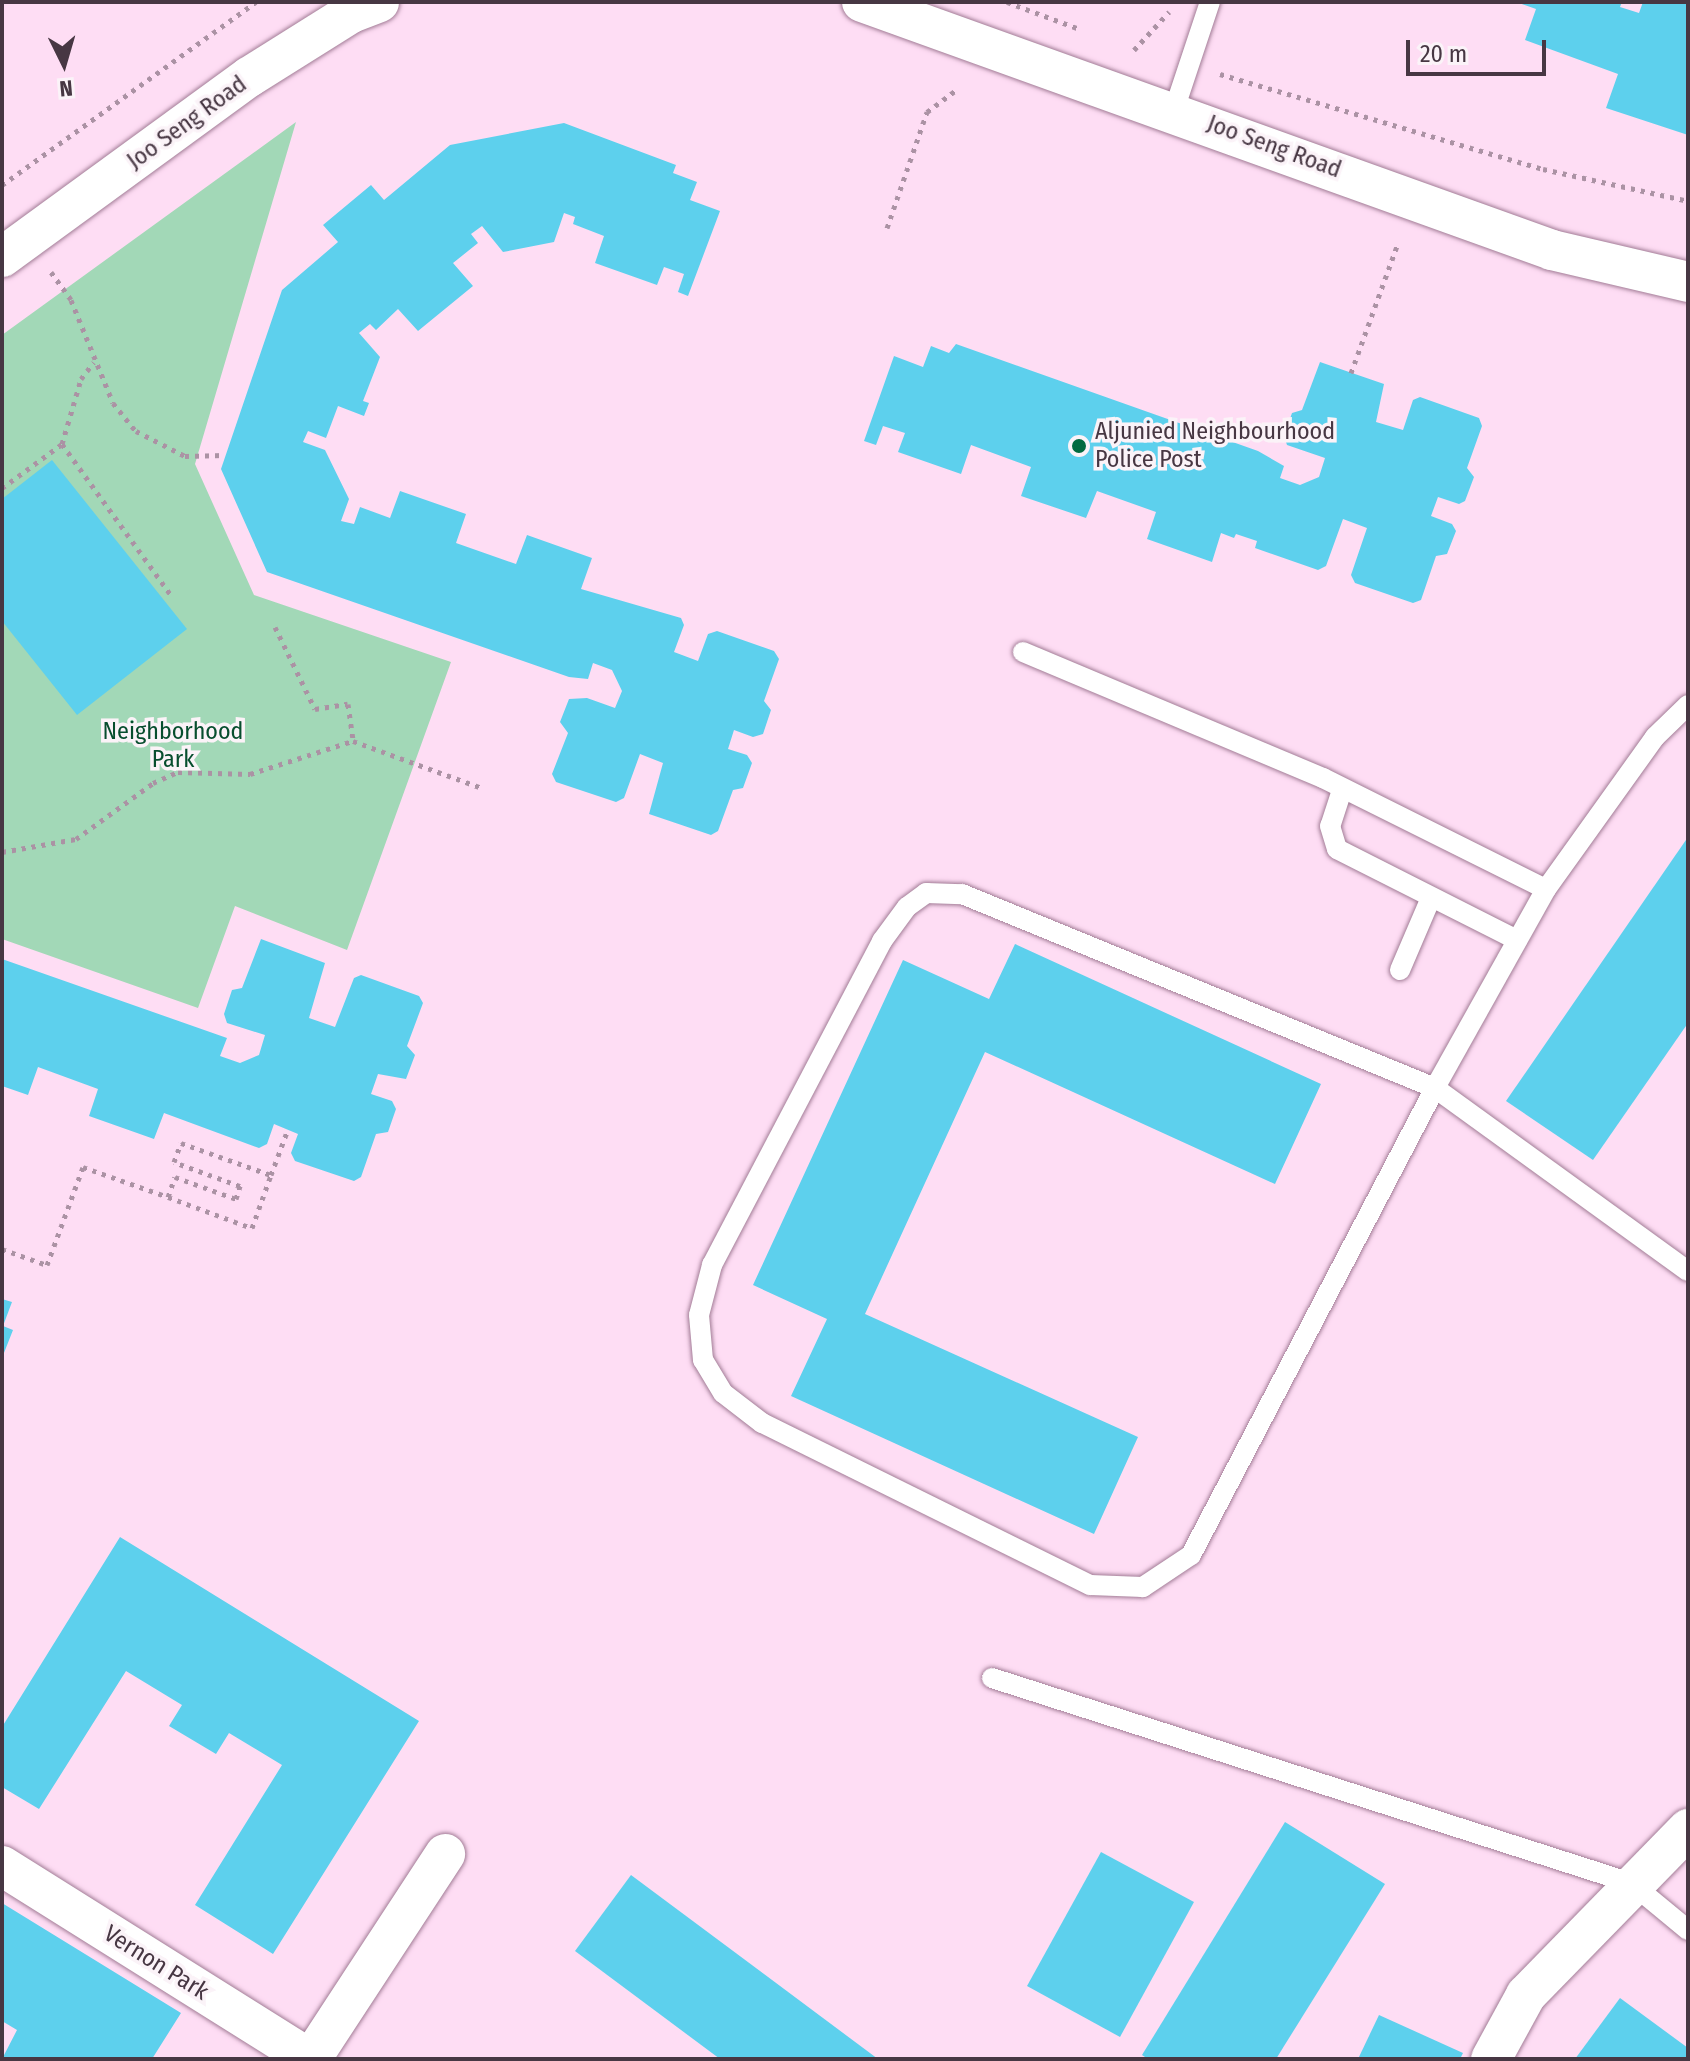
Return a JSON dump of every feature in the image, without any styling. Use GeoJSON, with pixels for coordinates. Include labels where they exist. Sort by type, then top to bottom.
{"type":"FeatureCollection","features":[{"type":"Feature","properties":{"kind":"street","name":"Joo Seng Road"},"geometry":{"type":"LineString","coordinates":[[2,257],[249,77],[351,13],[379,2]]}},
{"type":"Feature","properties":{"kind":"street","name":"Joo Seng Road"},"geometry":{"type":"LineString","coordinates":[[862,2],[1174,110],[1552,250],[1688,282]]}},
{"type":"Feature","properties":{"kind":"street"},"geometry":{"type":"LineString","coordinates":[[1491,2059],[1526,1995],[1631,1883],[1688,1829]]}},
{"type":"Feature","properties":{"kind":"street"},"geometry":{"type":"LineString","coordinates":[[311,2059],[445,1854]]}},
{"type":"Feature","properties":{"kind":"street","name":"Vernon Park"},"geometry":{"type":"LineString","coordinates":[[2,1866],[311,2059]]}},
{"type":"Feature","properties":{"kind":"lane"},"geometry":{"type":"LineString","coordinates":[[1174,110],[1210,2]]}},
{"type":"Feature","properties":{"kind":"lane"},"geometry":{"type":"LineString","coordinates":[[1023,652],[1342,790],[1546,889]]}},
{"type":"Feature","properties":{"kind":"lane"},"geometry":{"type":"LineString","coordinates":[[1688,705],[1655,737],[1546,889],[1435,1088],[1191,1555],[1143,1587],[1090,1585],[762,1423],[723,1393],[703,1360],[699,1315],[712,1265],[882,941],[907,907],[926,893],[962,894],[1435,1088],[1688,1271]]}},
{"type":"Feature","properties":{"kind":"lane"},"geometry":{"type":"LineString","coordinates":[[1342,790],[1330,826],[1337,849],[1430,900],[1517,940]]}},
{"type":"Feature","properties":{"kind":"lane"},"geometry":{"type":"LineString","coordinates":[[1400,970],[1430,900]]}},
{"type":"Feature","properties":{"kind":"lane"},"geometry":{"type":"LineString","coordinates":[[992,1678],[1631,1883],[1688,1930]]}},
{"type":"Feature","properties":{"kind":"path"},"geometry":{"type":"LineString","coordinates":[[2,185],[256,2]]}},
{"type":"Feature","properties":{"kind":"path"},"geometry":{"type":"LineString","coordinates":[[1007,2],[1082,30]]}},
{"type":"Feature","properties":{"kind":"path"},"geometry":{"type":"LineString","coordinates":[[1134,50],[1178,2]]}},
{"type":"Feature","properties":{"kind":"path"},"geometry":{"type":"LineString","coordinates":[[1121,45],[1543,169],[1688,201]]}},
{"type":"Feature","properties":{"kind":"path"},"geometry":{"type":"LineString","coordinates":[[887,228],[927,112],[958,89]]}},
{"type":"Feature","properties":{"kind":"path"},"geometry":{"type":"LineString","coordinates":[[1351,373],[1398,243]]}},
{"type":"Feature","properties":{"kind":"path"},"geometry":{"type":"LineString","coordinates":[[60,285],[113,403],[136,431],[185,456],[225,455]]}},
{"type":"Feature","properties":{"kind":"path"},"geometry":{"type":"LineString","coordinates":[[2,488],[62,444],[81,379],[95,361]]}},
{"type":"Feature","properties":{"kind":"path"},"geometry":{"type":"LineString","coordinates":[[62,444],[171,595]]}},
{"type":"Feature","properties":{"kind":"path"},"geometry":{"type":"LineString","coordinates":[[275,627],[315,709],[348,704],[353,741]]}},
{"type":"Feature","properties":{"kind":"path"},"geometry":{"type":"LineString","coordinates":[[2,852],[76,839],[153,783],[178,772],[250,774],[353,741],[482,788]]}},
{"type":"Feature","properties":{"kind":"path"},"geometry":{"type":"LineString","coordinates":[[2,1249],[47,1265],[83,1167],[252,1228],[288,1129]]}},
{"type":"Feature","properties":{"kind":"path"},"geometry":{"type":"LineString","coordinates":[[168,1197],[175,1177],[236,1199],[240,1186],[174,1162],[181,1143],[271,1175]]}},
{"type":"Feature","properties":{"kind":"green space","name":"Neighborhood Park"},"geometry":{"type":"Polygon","coordinates":[[[296,122],[195,464],[254,595],[451,662],[347,950],[235,906],[198,1008],[2,939],[2,335],[296,122]]]}},
{"type":"Feature","properties":{"kind":"building"},"geometry":{"type":"Polygon","coordinates":[[[1516,2],[1622,2],[1620,7],[1639,13],[1643,2],[1688,2],[1688,135],[1606,108],[1618,74],[1525,40],[1536,9],[1516,2]]]}},
{"type":"Feature","properties":{"kind":"building"},"geometry":{"type":"Polygon","coordinates":[[[564,123],[676,165],[673,173],[697,182],[690,200],[720,211],[688,296],[678,292],[684,274],[664,267],[657,285],[595,263],[604,236],[573,224],[575,217],[564,213],[554,242],[503,252],[482,226],[471,234],[478,243],[453,263],[473,286],[418,331],[398,309],[376,330],[370,324],[359,333],[380,357],[363,401],[369,403],[364,416],[338,406],[326,438],[308,431],[303,442],[325,450],[349,499],[341,521],[354,524],[360,507],[390,518],[400,491],[466,514],[456,543],[516,564],[527,535],[592,558],[581,589],[681,618],[684,625],[674,652],[698,661],[708,634],[717,631],[774,651],[779,659],[764,701],[771,710],[763,734],[753,737],[734,730],[728,749],[747,755],[752,763],[743,788],[733,790],[718,831],[711,835],[649,814],[663,763],[640,754],[624,798],[616,802],[556,782],[552,774],[568,733],[560,722],[569,699],[587,698],[615,708],[622,691],[612,670],[593,663],[588,679],[569,677],[267,572],[221,469],[282,290],[338,242],[323,225],[371,185],[384,200],[450,145],[564,123]]]}},
{"type":"Feature","properties":{"kind":"building"},"geometry":{"type":"Polygon","coordinates":[[[956,344],[1258,451],[1284,466],[1280,478],[1300,485],[1319,477],[1325,458],[1287,445],[1284,436],[1292,413],[1302,410],[1320,362],[1384,384],[1376,422],[1403,430],[1413,400],[1420,397],[1479,418],[1482,426],[1467,468],[1474,477],[1465,501],[1459,504],[1438,497],[1431,516],[1452,524],[1456,531],[1447,554],[1436,556],[1421,600],[1413,603],[1355,583],[1351,575],[1367,528],[1343,519],[1326,566],[1318,570],[1255,548],[1257,541],[1236,534],[1234,538],[1221,533],[1212,562],[1147,539],[1156,512],[1097,491],[1086,518],[1021,496],[1031,467],[971,445],[961,474],[898,452],[905,433],[883,426],[876,445],[864,441],[894,356],[923,367],[931,346],[949,353],[956,344]]]}},
{"type":"Feature","properties":{"kind":"building"},"geometry":{"type":"Polygon","coordinates":[[[52,460],[187,629],[77,715],[2,621],[2,499],[52,460]]]}},
{"type":"Feature","properties":{"kind":"building"},"geometry":{"type":"Polygon","coordinates":[[[1688,837],[1688,1023],[1593,1160],[1506,1101],[1688,837]]]}},
{"type":"Feature","properties":{"kind":"building"},"geometry":{"type":"Polygon","coordinates":[[[261,939],[325,963],[309,1018],[335,1027],[354,978],[361,975],[419,996],[423,1003],[407,1046],[415,1055],[406,1079],[378,1074],[371,1094],[392,1101],[396,1109],[388,1132],[376,1134],[361,1177],[354,1181],[295,1161],[291,1153],[298,1134],[274,1124],[267,1144],[259,1148],[164,1113],[154,1139],[89,1116],[98,1089],[38,1067],[28,1095],[2,1086],[2,959],[227,1038],[220,1056],[240,1063],[259,1055],[265,1035],[227,1023],[224,1014],[232,990],[242,988],[261,939]]]}},
{"type":"Feature","properties":{"kind":"building"},"geometry":{"type":"Polygon","coordinates":[[[1015,944],[1321,1084],[1275,1184],[985,1052],[865,1314],[1138,1437],[1094,1534],[791,1396],[827,1319],[753,1285],[903,960],[989,999],[1015,944]]]}},
{"type":"Feature","properties":{"kind":"building"},"geometry":{"type":"Polygon","coordinates":[[[2,1299],[12,1302],[3,1326],[13,1330],[2,1358],[2,1299]]]}},
{"type":"Feature","properties":{"kind":"building"},"geometry":{"type":"Polygon","coordinates":[[[120,1537],[419,1721],[273,1954],[195,1905],[282,1765],[229,1733],[216,1754],[169,1726],[182,1705],[126,1671],[39,1809],[2,1787],[2,1727],[120,1537]]]}},
{"type":"Feature","properties":{"kind":"building"},"geometry":{"type":"Polygon","coordinates":[[[1285,1822],[1385,1884],[1276,2059],[1148,2059],[1142,2055],[1285,1822]]]}},
{"type":"Feature","properties":{"kind":"building"},"geometry":{"type":"Polygon","coordinates":[[[1101,1852],[1194,1902],[1120,2037],[1027,1986],[1101,1852]]]}},
{"type":"Feature","properties":{"kind":"building"},"geometry":{"type":"Polygon","coordinates":[[[631,1875],[878,2059],[720,2059],[575,1951],[631,1875]]]}},
{"type":"Feature","properties":{"kind":"building"},"geometry":{"type":"Polygon","coordinates":[[[2,1903],[181,2013],[152,2059],[2,2059],[17,2030],[2,2021],[2,1903]]]}},
{"type":"Feature","properties":{"kind":"building"},"geometry":{"type":"Polygon","coordinates":[[[1620,1998],[1688,2048],[1688,2059],[1575,2059],[1620,1998]]]}},
{"type":"Feature","properties":{"kind":"building"},"geometry":{"type":"Polygon","coordinates":[[[1379,2015],[1463,2053],[1460,2059],[1358,2059],[1379,2015]]]}},
{"type":"Feature","properties":{"kind":"place","name":"Aljunied Neighbourhood Police Post"},"geometry":{"type":"Point","coordinates":[1079,446]}}]}
